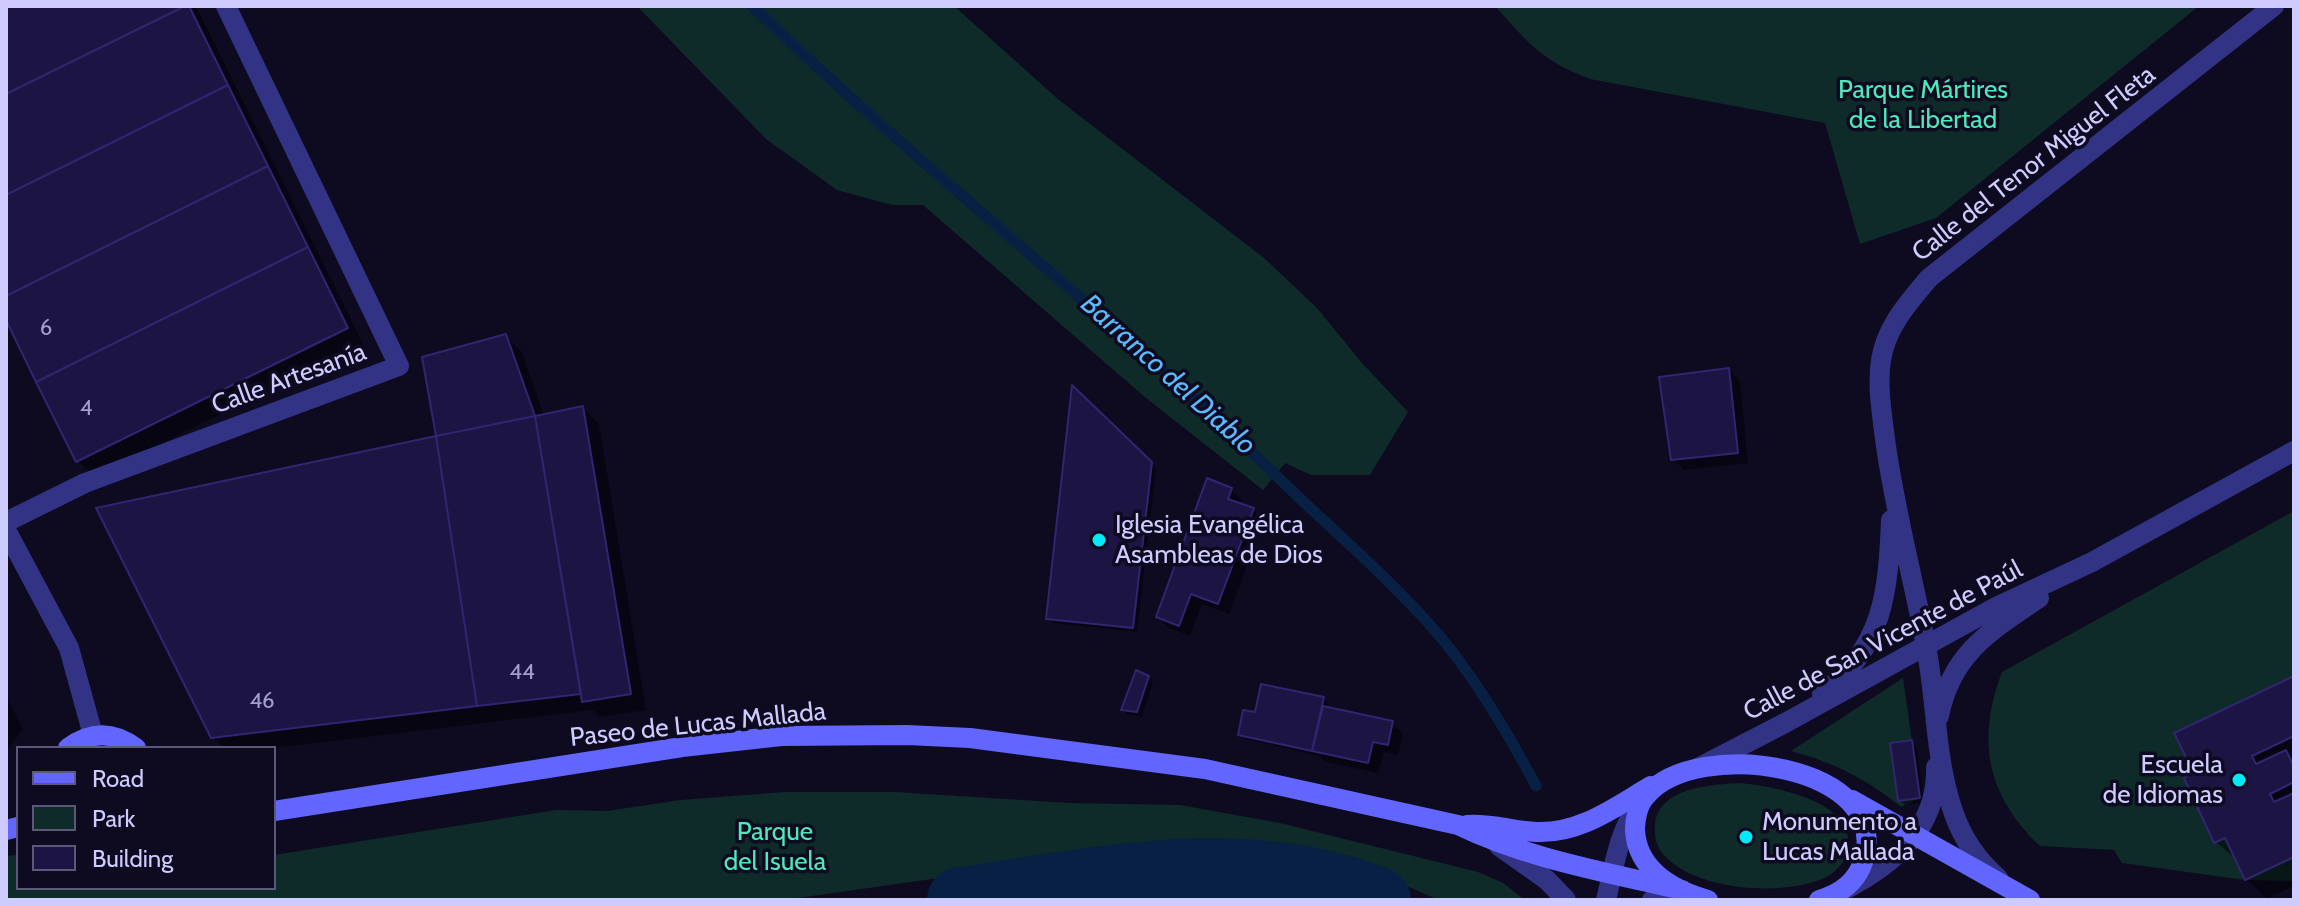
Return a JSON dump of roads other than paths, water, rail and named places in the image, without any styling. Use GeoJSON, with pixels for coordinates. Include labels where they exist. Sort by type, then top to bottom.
{"type":"FeatureCollection","features":[{"type":"Feature","properties":{"kind":"main road"},"geometry":{"type":"LineString","coordinates":[[72,746],[93,735],[116,736],[133,746]]}},
{"type":"Feature","properties":{"kind":"main road","name":"Paseo de Lucas Mallada"},"geometry":{"type":"LineString","coordinates":[[276,811],[682,747],[781,736],[970,738],[1205,769],[1458,825],[1492,842],[1697,896]]}},
{"type":"Feature","properties":{"kind":"main road","name":"Paseo de Lucas Mallada"},"geometry":{"type":"LineString","coordinates":[[1458,825],[1476,824],[1535,832],[1575,828],[1658,782],[1698,768],[1739,763],[1781,768],[1801,774],[1839,793]]}},
{"type":"Feature","properties":{"kind":"main road"},"geometry":{"type":"LineString","coordinates":[[1658,782],[1642,799],[1635,821],[1636,844],[1646,866],[1662,879],[1697,896]]}},
{"type":"Feature","properties":{"kind":"main road"},"geometry":{"type":"LineString","coordinates":[[1839,793],[2030,900]]}},
{"type":"Feature","properties":{"kind":"main road"},"geometry":{"type":"LineString","coordinates":[[1819,900],[1844,890],[1859,873],[1867,851],[1866,828],[1855,807],[1839,793]]}},
{"type":"Feature","properties":{"kind":"street","name":"Calle Artesanía"},"geometry":{"type":"LineString","coordinates":[[6,522],[85,483],[399,366],[226,6]]}},
{"type":"Feature","properties":{"kind":"street","name":"Calle del Tenor Miguel Fleta"},"geometry":{"type":"LineString","coordinates":[[2010,888],[1986,867],[1967,842],[1954,813],[1936,731],[1926,644],[1892,492],[1881,406],[1881,360],[1896,317],[1929,278],[2274,6]]}},
{"type":"Feature","properties":{"kind":"street","name":"Calle de San Vicente de Paúl"},"geometry":{"type":"LineString","coordinates":[[1698,768],[1926,644],[2092,562],[2294,451]]}},
{"type":"Feature","properties":{"kind":"street","name":"Calle del Tenor Miguel Fleta"},"geometry":{"type":"LineString","coordinates":[[1785,723],[1832,687],[1861,654],[1876,626],[1886,595],[1892,492]]}},
{"type":"Feature","properties":{"kind":"street"},"geometry":{"type":"LineString","coordinates":[[6,530],[69,648],[93,735]]}},
{"type":"Feature","properties":{"kind":"street","name":"Calle de San Vicente de Paúl"},"geometry":{"type":"LineString","coordinates":[[1844,890],[1888,864],[1925,823],[1934,790],[1936,731],[1943,694],[1955,670],[1975,644],[2092,562]]}},
{"type":"Feature","properties":{"kind":"street"},"geometry":{"type":"LineString","coordinates":[[1606,900],[1629,818],[1642,799]]}},
{"type":"Feature","properties":{"kind":"street"},"geometry":{"type":"LineString","coordinates":[[1492,842],[1547,880],[1566,900]]}},
{"type":"Feature","properties":{"kind":"street"},"geometry":{"type":"LineString","coordinates":[[1652,900],[1697,896]]}},
{"type":"Feature","properties":{"kind":"waterway","name":"Barranco del Diablo"},"geometry":{"type":"LineString","coordinates":[[752,6],[884,128],[1222,424],[1402,595],[1438,634],[1479,688],[1536,786]]}},
{"type":"Feature","properties":{"kind":"waterway"},"geometry":{"type":"LineString","coordinates":[[960,900],[1117,877],[1223,871],[1276,875],[1327,884],[1378,900]]}},
{"type":"Feature","properties":{"kind":"place","name":"Iglesia Evangélica Asambleas de Dios"},"geometry":{"type":"Point","coordinates":[1099,540]}},
{"type":"Feature","properties":{"kind":"place","name":"Escuela de Idiomas"},"geometry":{"type":"Point","coordinates":[2239,780]}},
{"type":"Feature","properties":{"kind":"place","name":"Monumento a Lucas Mallada"},"geometry":{"type":"Point","coordinates":[1746,837]}},
{"type":"Feature","properties":{"kind":"park label","name":"Parque Mártires de la Libertad"},"geometry":{"type":"Point","coordinates":[1923,105]}},
{"type":"Feature","properties":{"kind":"park label","name":"Parque del Isuela"},"geometry":{"type":"Point","coordinates":[775,847]}}]}
